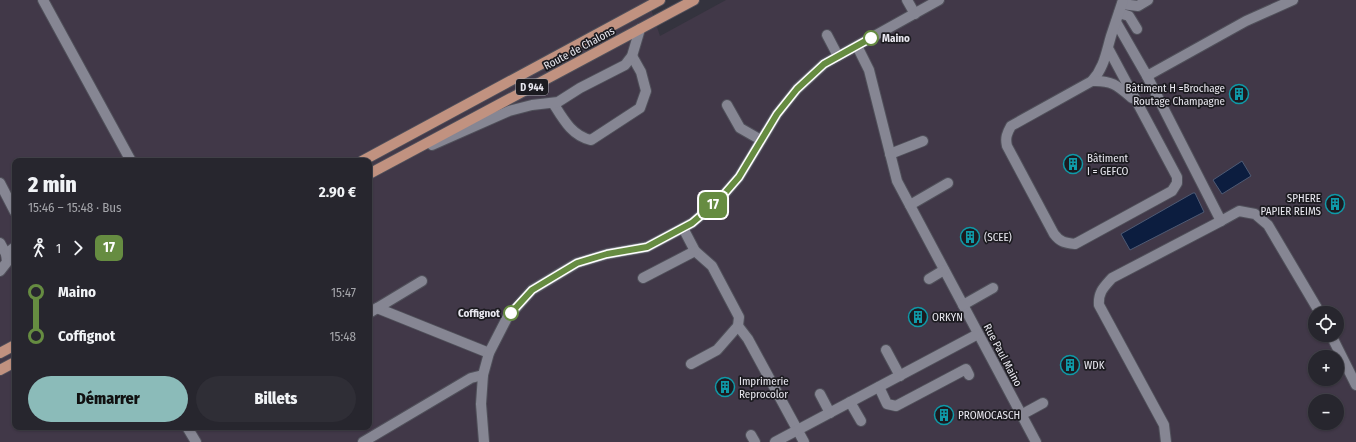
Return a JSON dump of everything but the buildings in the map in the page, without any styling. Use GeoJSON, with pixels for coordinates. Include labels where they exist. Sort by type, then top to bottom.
{"type":"FeatureCollection","features":[{"type":"Feature","properties":{"kind":"main road","name":"Route de Chalons"},"geometry":{"type":"LineString","coordinates":[[368,158],[660,0]]}},
{"type":"Feature","properties":{"kind":"main road","name":"Route de Chalons"},"geometry":{"type":"LineString","coordinates":[[372,172],[694,0]]}},
{"type":"Feature","properties":{"kind":"main road"},"geometry":{"type":"LineString","coordinates":[[0,353],[12,347]]}},
{"type":"Feature","properties":{"kind":"main road"},"geometry":{"type":"LineString","coordinates":[[0,370],[12,364]]}},
{"type":"Feature","properties":{"kind":"street"},"geometry":{"type":"LineString","coordinates":[[43,0],[129,158]]}},
{"type":"Feature","properties":{"kind":"street"},"geometry":{"type":"LineString","coordinates":[[907,0],[915,14]]}},
{"type":"Feature","properties":{"kind":"street"},"geometry":{"type":"LineString","coordinates":[[484,442],[481,404],[483,375],[488,353],[507,318],[532,290],[577,263],[607,254],[647,247],[692,223],[719,200],[739,177],[777,114],[797,89],[824,64],[940,0]]}},
{"type":"Feature","properties":{"kind":"street"},"geometry":{"type":"LineString","coordinates":[[1120,10],[1138,6],[1148,0]]}},
{"type":"Feature","properties":{"kind":"street"},"geometry":{"type":"LineString","coordinates":[[1147,76],[1246,21],[1293,0]]}},
{"type":"Feature","properties":{"kind":"street"},"geometry":{"type":"LineString","coordinates":[[1120,10],[1129,16],[1137,29]]}},
{"type":"Feature","properties":{"kind":"street"},"geometry":{"type":"LineString","coordinates":[[1108,48],[1177,177],[1177,183],[1172,191],[1074,244],[1065,243],[1058,240],[1054,234],[1007,146],[1007,134],[1011,126],[1092,81],[1099,74],[1120,10]]}},
{"type":"Feature","properties":{"kind":"street"},"geometry":{"type":"LineString","coordinates":[[1120,10],[1147,76],[1221,221]]}},
{"type":"Feature","properties":{"kind":"street"},"geometry":{"type":"LineString","coordinates":[[392,162],[509,111],[532,105],[554,104],[625,65],[632,56],[640,30]]}},
{"type":"Feature","properties":{"kind":"street"},"geometry":{"type":"LineString","coordinates":[[827,35],[838,56]]}},
{"type":"Feature","properties":{"kind":"street","name":"Rue Paul Maino"},"geometry":{"type":"LineString","coordinates":[[857,46],[869,70],[897,181],[1036,442]]}},
{"type":"Feature","properties":{"kind":"street"},"geometry":{"type":"LineString","coordinates":[[554,104],[575,134],[584,139],[591,140],[640,108],[646,91],[641,72],[632,56]]}},
{"type":"Feature","properties":{"kind":"street"},"geometry":{"type":"LineString","coordinates":[[1092,81],[1104,80],[1116,84],[1136,101]]}},
{"type":"Feature","properties":{"kind":"street"},"geometry":{"type":"LineString","coordinates":[[727,105],[740,128],[761,140]]}},
{"type":"Feature","properties":{"kind":"street"},"geometry":{"type":"LineString","coordinates":[[890,154],[923,141]]}},
{"type":"Feature","properties":{"kind":"street"},"geometry":{"type":"LineString","coordinates":[[0,183],[12,206]]}},
{"type":"Feature","properties":{"kind":"street"},"geometry":{"type":"LineString","coordinates":[[910,205],[948,183]]}},
{"type":"Feature","properties":{"kind":"street"},"geometry":{"type":"LineString","coordinates":[[1166,442],[1164,425],[1099,305],[1098,299],[1101,289],[1112,278],[1239,211],[1255,214],[1268,225],[1316,306]]}},
{"type":"Feature","properties":{"kind":"street"},"geometry":{"type":"LineString","coordinates":[[683,228],[695,251],[712,266],[739,317],[738,326],[717,350],[691,364]]}},
{"type":"Feature","properties":{"kind":"street"},"geometry":{"type":"LineString","coordinates":[[0,243],[6,254],[7,262],[0,271]]}},
{"type":"Feature","properties":{"kind":"street"},"geometry":{"type":"LineString","coordinates":[[6,254],[12,249]]}},
{"type":"Feature","properties":{"kind":"street"},"geometry":{"type":"LineString","coordinates":[[643,278],[695,251]]}},
{"type":"Feature","properties":{"kind":"street"},"geometry":{"type":"LineString","coordinates":[[929,279],[944,270]]}},
{"type":"Feature","properties":{"kind":"street"},"geometry":{"type":"LineString","coordinates":[[373,310],[422,281]]}},
{"type":"Feature","properties":{"kind":"street"},"geometry":{"type":"LineString","coordinates":[[963,306],[993,288]]}},
{"type":"Feature","properties":{"kind":"street"},"geometry":{"type":"LineString","coordinates":[[373,310],[488,353]]}},
{"type":"Feature","properties":{"kind":"street"},"geometry":{"type":"LineString","coordinates":[[738,326],[748,339],[804,442]]}},
{"type":"Feature","properties":{"kind":"street"},"geometry":{"type":"LineString","coordinates":[[775,442],[788,439],[798,430],[978,334]]}},
{"type":"Feature","properties":{"kind":"street"},"geometry":{"type":"LineString","coordinates":[[1334,342],[1356,385]]}},
{"type":"Feature","properties":{"kind":"street"},"geometry":{"type":"LineString","coordinates":[[886,350],[900,376]]}},
{"type":"Feature","properties":{"kind":"street"},"geometry":{"type":"LineString","coordinates":[[879,387],[887,404],[896,406],[966,369],[969,375]]}},
{"type":"Feature","properties":{"kind":"street"},"geometry":{"type":"LineString","coordinates":[[363,442],[471,378],[483,375]]}},
{"type":"Feature","properties":{"kind":"street"},"geometry":{"type":"LineString","coordinates":[[820,394],[830,413]]}},
{"type":"Feature","properties":{"kind":"street"},"geometry":{"type":"LineString","coordinates":[[850,402],[861,421]]}},
{"type":"Feature","properties":{"kind":"street"},"geometry":{"type":"LineString","coordinates":[[1021,415],[1043,403]]}},
{"type":"Feature","properties":{"kind":"street"},"geometry":{"type":"LineString","coordinates":[[189,430],[196,442]]}},
{"type":"Feature","properties":{"kind":"shaded area"},"geometry":{"type":"Polygon","coordinates":[[[0,0],[648,0],[660,36],[726,0],[1356,0],[1356,442],[0,442],[0,0]]]}},
{"type":"Feature","properties":{"kind":"water"},"geometry":{"type":"Polygon","coordinates":[[[1242,161],[1251,176],[1222,194],[1213,180],[1242,161]]]}},
{"type":"Feature","properties":{"kind":"water"},"geometry":{"type":"Polygon","coordinates":[[[1195,193],[1204,212],[1130,250],[1121,234],[1195,193]]]}},
{"type":"Feature","properties":{"kind":"bus line","name":"17"},"geometry":{"type":"LineString","coordinates":[[511,313],[532,290],[577,263],[607,254],[647,247],[692,223],[719,200],[739,177],[777,114],[797,89],[824,64],[871,38]]}},
{"type":"Feature","properties":{"kind":"place","name":"Maino"},"geometry":{"type":"Point","coordinates":[871,38]}},
{"type":"Feature","properties":{"kind":"place","name":"Bâtiment H =Brochage Routage Champagne"},"geometry":{"type":"Point","coordinates":[1239,94]}},
{"type":"Feature","properties":{"kind":"place","name":"Bâtiment I = GEFCO"},"geometry":{"type":"Point","coordinates":[1073,164]}},
{"type":"Feature","properties":{"kind":"place","name":"SPHERE PAPIER REIMS"},"geometry":{"type":"Point","coordinates":[1335,204]}},
{"type":"Feature","properties":{"kind":"place","name":"(SCEE)"},"geometry":{"type":"Point","coordinates":[970,237]}},
{"type":"Feature","properties":{"kind":"place","name":"Coffignot"},"geometry":{"type":"Point","coordinates":[511,313]}},
{"type":"Feature","properties":{"kind":"place","name":"ORKYN"},"geometry":{"type":"Point","coordinates":[918,317]}},
{"type":"Feature","properties":{"kind":"place","name":"WDK"},"geometry":{"type":"Point","coordinates":[1070,365]}},
{"type":"Feature","properties":{"kind":"place","name":"Imprimerie Reprocolor"},"geometry":{"type":"Point","coordinates":[725,387]}},
{"type":"Feature","properties":{"kind":"place","name":"PROMOCASCH"},"geometry":{"type":"Point","coordinates":[944,415]}}]}
